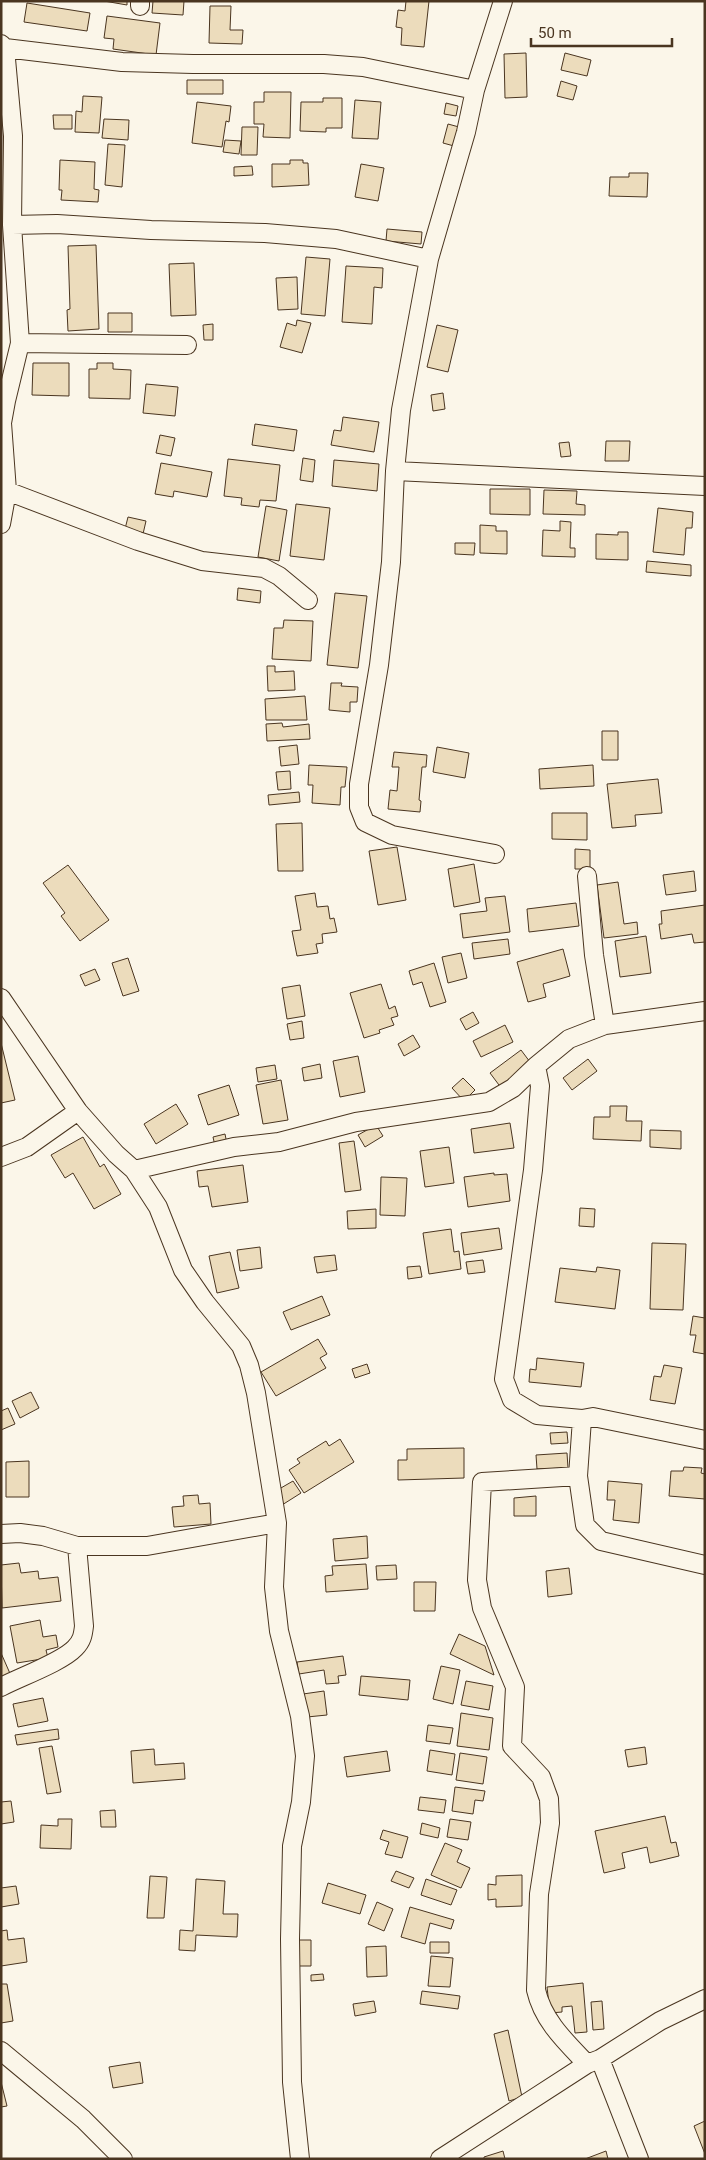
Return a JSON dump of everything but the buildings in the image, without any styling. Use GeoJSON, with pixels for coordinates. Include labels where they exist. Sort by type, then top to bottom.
{"type":"FeatureCollection","features":[{"type":"Feature","properties":{"kind":"street"},"geometry":{"type":"LineString","coordinates":[[495,854],[392,835],[365,822],[359,807],[359,784],[379,665],[391,562],[395,471],[401,410],[429,259],[466,132],[475,90],[503,1]]}},
{"type":"Feature","properties":{"kind":"street"},"geometry":{"type":"LineString","coordinates":[[1,524],[7,491],[2,423],[20,343],[12,225],[13,136],[3,46],[122,62],[324,64],[363,67],[475,90]]}},
{"type":"Feature","properties":{"kind":"street"},"geometry":{"type":"LineString","coordinates":[[12,225],[57,224],[151,230],[265,233],[336,239],[429,259]]}},
{"type":"Feature","properties":{"kind":"street"},"geometry":{"type":"LineString","coordinates":[[20,343],[187,345]]}},
{"type":"Feature","properties":{"kind":"street"},"geometry":{"type":"LineString","coordinates":[[395,471],[705,486]]}},
{"type":"Feature","properties":{"kind":"street"},"geometry":{"type":"LineString","coordinates":[[7,491],[138,541],[202,561],[264,568],[279,576],[308,600]]}},
{"type":"Feature","properties":{"kind":"street"},"geometry":{"type":"LineString","coordinates":[[587,876],[594,955],[605,1025]]}},
{"type":"Feature","properties":{"kind":"street"},"geometry":{"type":"LineString","coordinates":[[1,998],[78,1111],[116,1154],[134,1170],[158,1207],[183,1270],[205,1302],[241,1346],[256,1393],[277,1523],[274,1587],[279,1631],[300,1716],[305,1756],[301,1802],[292,1846],[290,1939],[292,2082],[300,2159]]}},
{"type":"Feature","properties":{"kind":"street"},"geometry":{"type":"LineString","coordinates":[[134,1170],[234,1148],[280,1142],[356,1122],[489,1102],[513,1088],[569,1039],[605,1025],[705,1011]]}},
{"type":"Feature","properties":{"kind":"street"},"geometry":{"type":"LineString","coordinates":[[536,1066],[540,1086],[532,1170],[504,1379],[512,1400],[537,1415],[582,1420],[593,1417],[705,1440]]}},
{"type":"Feature","properties":{"kind":"street"},"geometry":{"type":"LineString","coordinates":[[1,1157],[27,1147],[78,1111]]}},
{"type":"Feature","properties":{"kind":"street"},"geometry":{"type":"LineString","coordinates":[[582,1420],[578,1476],[585,1525],[601,1541],[705,1565]]}},
{"type":"Feature","properties":{"kind":"street"},"geometry":{"type":"LineString","coordinates":[[578,1476],[482,1482],[477,1580],[482,1608],[515,1687],[512,1746],[541,1777],[549,1799],[550,1823],[539,1894],[535,1964],[537,1997],[545,2016],[594,2062],[639,2159]]}},
{"type":"Feature","properties":{"kind":"street"},"geometry":{"type":"LineString","coordinates":[[1,1534],[43,1536],[77,1546],[147,1546],[277,1523]]}},
{"type":"Feature","properties":{"kind":"street"},"geometry":{"type":"LineString","coordinates":[[1,1687],[60,1658],[74,1649],[82,1638],[84,1626],[77,1546]]}},
{"type":"Feature","properties":{"kind":"street"},"geometry":{"type":"LineString","coordinates":[[440,2159],[660,2021],[705,1999]]}},
{"type":"Feature","properties":{"kind":"street"},"geometry":{"type":"LineString","coordinates":[[1,2051],[83,2119],[123,2159]]}}]}
